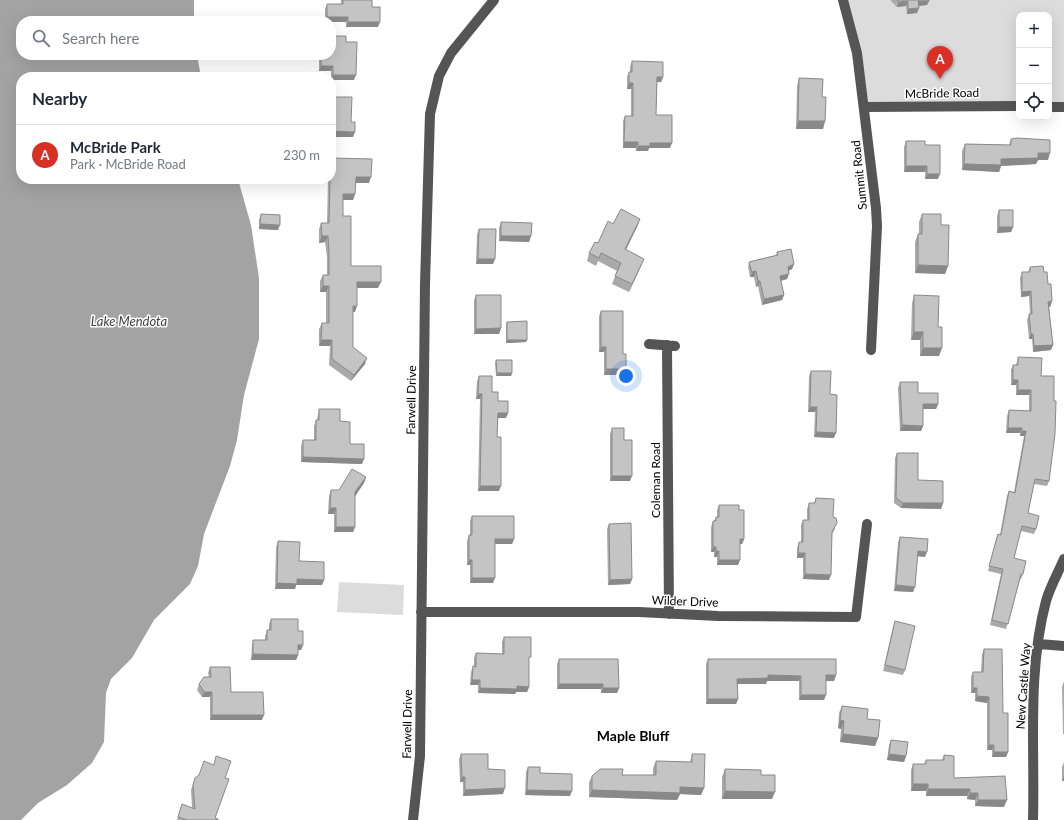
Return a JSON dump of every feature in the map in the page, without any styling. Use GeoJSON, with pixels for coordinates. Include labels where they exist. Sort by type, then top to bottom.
{"type":"FeatureCollection","features":[{"type":"Feature","properties":{"kind":"street","name":"Farwell Drive"},"geometry":{"type":"LineString","coordinates":[[413,820],[420,756],[426,218],[430,114],[439,76],[451,53],[494,0]]}},
{"type":"Feature","properties":{"kind":"street","name":"Summit Road"},"geometry":{"type":"LineString","coordinates":[[843,0],[857,53],[865,107],[877,226],[871,350]]}},
{"type":"Feature","properties":{"kind":"street","name":"McBride Road"},"geometry":{"type":"LineString","coordinates":[[865,107],[1016,106]]}},
{"type":"Feature","properties":{"kind":"street"},"geometry":{"type":"LineString","coordinates":[[1052,107],[1064,107]]}},
{"type":"Feature","properties":{"kind":"street","name":"Coleman Road"},"geometry":{"type":"LineString","coordinates":[[649,344],[671,346],[669,614]]}},
{"type":"Feature","properties":{"kind":"street","name":"Wilder Drive"},"geometry":{"type":"LineString","coordinates":[[421,612],[639,612],[669,614],[856,617],[867,524]]}},
{"type":"Feature","properties":{"kind":"street","name":"New Castle Way"},"geometry":{"type":"LineString","coordinates":[[1033,820],[1032,725],[1039,644],[1047,599],[1064,559]]}},
{"type":"Feature","properties":{"kind":"street"},"geometry":{"type":"LineString","coordinates":[[1039,644],[1064,646]]}},
{"type":"Feature","properties":{"kind":"shaded area"},"geometry":{"type":"Polygon","coordinates":[[[843,0],[1064,0],[1064,107],[1052,107],[1052,12],[1016,12],[1016,106],[865,107],[843,0]]]}},
{"type":"Feature","properties":{"kind":"shaded area"},"geometry":{"type":"Polygon","coordinates":[[[339,582],[404,585],[403,615],[337,612],[339,582]]]}},
{"type":"Feature","properties":{"kind":"water","name":"Lake Mendota"},"geometry":{"type":"Polygon","coordinates":[[[0,0],[194,0],[194,16],[16,16],[16,60],[198,60],[200,72],[16,72],[16,184],[239,184],[251,225],[259,278],[259,339],[244,395],[237,440],[230,466],[204,534],[198,566],[190,584],[154,620],[132,658],[111,679],[106,693],[104,742],[92,763],[67,785],[38,803],[21,820],[0,820],[0,0]]]}},
{"type":"Feature","properties":{"kind":"building"},"geometry":{"type":"Polygon","coordinates":[[[343,0],[372,0],[372,7],[380,7],[380,22],[348,22],[348,17],[327,16],[327,4],[343,4],[343,0]]]}},
{"type":"Feature","properties":{"kind":"building"},"geometry":{"type":"Polygon","coordinates":[[[897,0],[929,1],[918,1],[919,8],[908,9],[908,1],[899,2],[897,0]]]}},
{"type":"Feature","properties":{"kind":"building"},"geometry":{"type":"Polygon","coordinates":[[[336,36],[346,36],[346,42],[357,42],[356,75],[336,75],[336,72],[333,72],[333,66],[321,66],[321,60],[336,60],[336,36]]]}},
{"type":"Feature","properties":{"kind":"building"},"geometry":{"type":"Polygon","coordinates":[[[632,61],[663,62],[663,77],[657,77],[656,115],[672,115],[672,143],[650,143],[650,146],[638,146],[638,142],[624,142],[625,116],[633,116],[633,83],[629,83],[629,72],[632,72],[632,61]]]}},
{"type":"Feature","properties":{"kind":"building"},"geometry":{"type":"Polygon","coordinates":[[[799,78],[823,79],[822,97],[826,97],[825,121],[798,121],[799,78]]]}},
{"type":"Feature","properties":{"kind":"building"},"geometry":{"type":"Polygon","coordinates":[[[336,97],[352,97],[351,122],[355,122],[355,132],[336,131],[336,97]]]}},
{"type":"Feature","properties":{"kind":"building"},"geometry":{"type":"Polygon","coordinates":[[[1011,139],[1050,140],[1050,153],[1038,153],[1038,158],[1001,159],[1001,165],[964,164],[965,144],[1011,145],[1011,139]]]}},
{"type":"Feature","properties":{"kind":"building"},"geometry":{"type":"Polygon","coordinates":[[[906,141],[925,141],[925,145],[940,145],[940,174],[927,174],[927,166],[906,166],[906,141]]]}},
{"type":"Feature","properties":{"kind":"building"},"geometry":{"type":"Polygon","coordinates":[[[336,158],[372,159],[371,177],[356,177],[355,194],[343,194],[343,216],[351,216],[351,266],[381,266],[381,282],[357,282],[357,306],[353,306],[353,347],[367,358],[354,375],[332,359],[332,340],[321,340],[322,323],[329,323],[329,286],[323,286],[323,275],[329,275],[329,251],[328,236],[322,236],[321,223],[329,223],[330,184],[336,184],[336,158]]]}},
{"type":"Feature","properties":{"kind":"building"},"geometry":{"type":"Polygon","coordinates":[[[621,209],[640,219],[625,249],[644,259],[632,284],[615,276],[621,263],[601,253],[599,258],[589,253],[595,242],[598,243],[608,221],[613,224],[621,209]]]}},
{"type":"Feature","properties":{"kind":"building"},"geometry":{"type":"Polygon","coordinates":[[[999,210],[1013,210],[1013,227],[999,227],[999,210]]]}},
{"type":"Feature","properties":{"kind":"building"},"geometry":{"type":"Polygon","coordinates":[[[261,214],[280,215],[280,225],[260,224],[261,214]]]}},
{"type":"Feature","properties":{"kind":"building"},"geometry":{"type":"Polygon","coordinates":[[[922,214],[941,214],[941,225],[949,225],[948,266],[918,265],[918,234],[922,234],[922,214]]]}},
{"type":"Feature","properties":{"kind":"building"},"geometry":{"type":"Polygon","coordinates":[[[501,222],[532,223],[531,236],[501,236],[501,222]]]}},
{"type":"Feature","properties":{"kind":"building"},"geometry":{"type":"Polygon","coordinates":[[[479,229],[496,229],[495,259],[478,259],[479,229]]]}},
{"type":"Feature","properties":{"kind":"building"},"geometry":{"type":"Polygon","coordinates":[[[791,249],[794,264],[788,267],[789,274],[780,276],[784,295],[764,299],[756,271],[752,272],[749,262],[778,255],[777,252],[791,249]]]}},
{"type":"Feature","properties":{"kind":"building"},"geometry":{"type":"Polygon","coordinates":[[[1043,266],[1044,272],[1047,272],[1048,284],[1051,284],[1052,301],[1048,302],[1053,345],[1034,346],[1029,314],[1032,314],[1031,291],[1022,292],[1022,272],[1030,272],[1030,267],[1043,266]]]}},
{"type":"Feature","properties":{"kind":"building"},"geometry":{"type":"Polygon","coordinates":[[[476,295],[501,295],[501,328],[476,329],[476,295]]]}},
{"type":"Feature","properties":{"kind":"building"},"geometry":{"type":"Polygon","coordinates":[[[914,295],[939,296],[938,327],[942,327],[942,348],[923,348],[923,332],[914,332],[914,295]]]}},
{"type":"Feature","properties":{"kind":"building"},"geometry":{"type":"Polygon","coordinates":[[[601,311],[623,311],[623,354],[626,354],[626,369],[606,369],[606,347],[601,347],[601,311]]]}},
{"type":"Feature","properties":{"kind":"building"},"geometry":{"type":"Polygon","coordinates":[[[527,321],[527,340],[507,340],[507,322],[527,321]]]}},
{"type":"Feature","properties":{"kind":"building"},"geometry":{"type":"Polygon","coordinates":[[[1018,357],[1042,358],[1041,376],[1054,376],[1054,401],[1056,401],[1055,434],[1049,481],[1035,479],[1028,513],[1039,516],[1036,529],[1022,526],[1014,558],[1026,561],[1023,574],[1021,574],[1008,624],[992,620],[1003,569],[989,566],[998,534],[1001,535],[1009,491],[1015,493],[1026,431],[1022,431],[1022,428],[1008,428],[1009,410],[1031,411],[1031,390],[1018,390],[1018,380],[1013,380],[1013,365],[1018,365],[1018,357]]]}},
{"type":"Feature","properties":{"kind":"building"},"geometry":{"type":"Polygon","coordinates":[[[496,360],[512,360],[512,373],[497,373],[496,360]]]}},
{"type":"Feature","properties":{"kind":"building"},"geometry":{"type":"Polygon","coordinates":[[[811,371],[831,371],[830,394],[837,395],[836,433],[816,432],[817,407],[810,407],[811,371]]]}},
{"type":"Feature","properties":{"kind":"building"},"geometry":{"type":"Polygon","coordinates":[[[479,376],[492,376],[492,392],[498,392],[498,401],[508,401],[508,413],[498,413],[497,437],[501,437],[501,486],[480,486],[482,394],[478,394],[479,376]]]}},
{"type":"Feature","properties":{"kind":"building"},"geometry":{"type":"Polygon","coordinates":[[[900,382],[918,382],[918,393],[938,393],[938,404],[923,404],[923,426],[902,425],[900,382]]]}},
{"type":"Feature","properties":{"kind":"building"},"geometry":{"type":"Polygon","coordinates":[[[319,409],[340,409],[340,421],[350,422],[350,444],[364,444],[364,459],[303,457],[303,440],[316,440],[316,420],[319,420],[319,409]]]}},
{"type":"Feature","properties":{"kind":"building"},"geometry":{"type":"Polygon","coordinates":[[[612,428],[624,428],[624,440],[632,440],[632,476],[612,476],[612,428]]]}},
{"type":"Feature","properties":{"kind":"building"},"geometry":{"type":"Polygon","coordinates":[[[897,453],[918,453],[918,480],[943,481],[943,503],[903,503],[896,498],[897,453]]]}},
{"type":"Feature","properties":{"kind":"building"},"geometry":{"type":"Polygon","coordinates":[[[352,469],[366,477],[355,492],[355,527],[336,527],[336,508],[330,508],[331,490],[339,490],[352,469]]]}},
{"type":"Feature","properties":{"kind":"building"},"geometry":{"type":"Polygon","coordinates":[[[816,498],[834,499],[833,517],[836,518],[837,523],[832,532],[831,575],[805,574],[805,553],[798,553],[799,542],[803,542],[803,520],[809,520],[809,503],[815,503],[816,498]]]}},
{"type":"Feature","properties":{"kind":"building"},"geometry":{"type":"Polygon","coordinates":[[[719,505],[739,505],[739,510],[744,510],[744,539],[740,539],[740,560],[719,560],[719,551],[716,551],[716,547],[713,547],[713,521],[716,521],[716,517],[719,517],[719,505]]]}},
{"type":"Feature","properties":{"kind":"building"},"geometry":{"type":"Polygon","coordinates":[[[472,516],[514,516],[514,539],[495,539],[495,578],[472,578],[472,560],[469,560],[469,535],[472,535],[472,516]]]}},
{"type":"Feature","properties":{"kind":"building"},"geometry":{"type":"Polygon","coordinates":[[[631,523],[632,579],[610,580],[609,524],[631,523]]]}},
{"type":"Feature","properties":{"kind":"building"},"geometry":{"type":"Polygon","coordinates":[[[900,537],[928,539],[927,552],[918,551],[915,587],[896,585],[900,537]]]}},
{"type":"Feature","properties":{"kind":"building"},"geometry":{"type":"Polygon","coordinates":[[[278,541],[300,542],[299,561],[324,562],[324,580],[297,579],[297,584],[277,583],[278,541]]]}},
{"type":"Feature","properties":{"kind":"building"},"geometry":{"type":"Polygon","coordinates":[[[271,619],[298,619],[298,631],[303,631],[303,645],[298,645],[298,655],[253,654],[253,640],[267,640],[267,630],[271,630],[271,619]]]}},
{"type":"Feature","properties":{"kind":"building"},"geometry":{"type":"Polygon","coordinates":[[[895,621],[915,626],[905,670],[885,665],[895,621]]]}},
{"type":"Feature","properties":{"kind":"building"},"geometry":{"type":"Polygon","coordinates":[[[504,637],[531,637],[529,687],[517,686],[517,689],[480,688],[480,680],[472,680],[473,666],[476,667],[476,653],[504,654],[504,637]]]}},
{"type":"Feature","properties":{"kind":"building"},"geometry":{"type":"Polygon","coordinates":[[[984,649],[1002,649],[1003,713],[1008,713],[1008,752],[994,752],[994,745],[989,745],[989,697],[977,696],[977,688],[973,688],[973,672],[983,672],[984,649]]]}},
{"type":"Feature","properties":{"kind":"building"},"geometry":{"type":"Polygon","coordinates":[[[559,659],[618,659],[619,688],[603,688],[603,684],[559,684],[559,659]]]}},
{"type":"Feature","properties":{"kind":"building"},"geometry":{"type":"Polygon","coordinates":[[[708,659],[836,659],[836,675],[826,675],[826,695],[801,695],[801,676],[768,675],[768,678],[737,679],[738,699],[708,699],[708,659]]]}},
{"type":"Feature","properties":{"kind":"building"},"geometry":{"type":"Polygon","coordinates":[[[210,667],[230,667],[231,692],[263,692],[264,715],[212,715],[212,692],[204,692],[199,684],[204,677],[211,677],[210,667]]]}},
{"type":"Feature","properties":{"kind":"building"},"geometry":{"type":"Polygon","coordinates":[[[842,706],[868,709],[867,719],[880,720],[878,738],[843,734],[844,721],[840,720],[842,706]]]}},
{"type":"Feature","properties":{"kind":"building"},"geometry":{"type":"Polygon","coordinates":[[[891,740],[908,742],[906,756],[889,754],[891,740]]]}},
{"type":"Feature","properties":{"kind":"building"},"geometry":{"type":"Polygon","coordinates":[[[461,754],[488,754],[488,769],[505,770],[505,788],[465,790],[465,777],[462,777],[461,754]]]}},
{"type":"Feature","properties":{"kind":"building"},"geometry":{"type":"Polygon","coordinates":[[[692,754],[705,754],[704,788],[680,787],[680,793],[592,790],[592,776],[600,769],[623,769],[622,775],[656,775],[656,761],[692,762],[692,754]]]}},
{"type":"Feature","properties":{"kind":"building"},"geometry":{"type":"Polygon","coordinates":[[[944,755],[954,756],[954,778],[1005,776],[1007,800],[978,800],[978,793],[970,793],[970,789],[928,789],[928,784],[913,784],[913,764],[926,764],[926,760],[944,760],[944,755]]]}},
{"type":"Feature","properties":{"kind":"building"},"geometry":{"type":"Polygon","coordinates":[[[216,756],[231,761],[225,778],[229,779],[215,818],[218,820],[187,820],[178,817],[182,804],[195,809],[193,785],[195,778],[199,775],[204,761],[214,765],[216,756]]]}},
{"type":"Feature","properties":{"kind":"building"},"geometry":{"type":"Polygon","coordinates":[[[528,767],[540,767],[540,773],[572,774],[572,791],[527,790],[528,767]]]}},
{"type":"Feature","properties":{"kind":"building"},"geometry":{"type":"Polygon","coordinates":[[[725,769],[761,770],[761,775],[775,775],[775,792],[725,791],[725,769]]]}},
{"type":"Feature","properties":{"kind":"place","name":"McBride Park"},"geometry":{"type":"Point","coordinates":[940,79]}},
{"type":"Feature","properties":{"kind":"district","name":"Maple Bluff"},"geometry":{"type":"Point","coordinates":[633,735]}}]}
